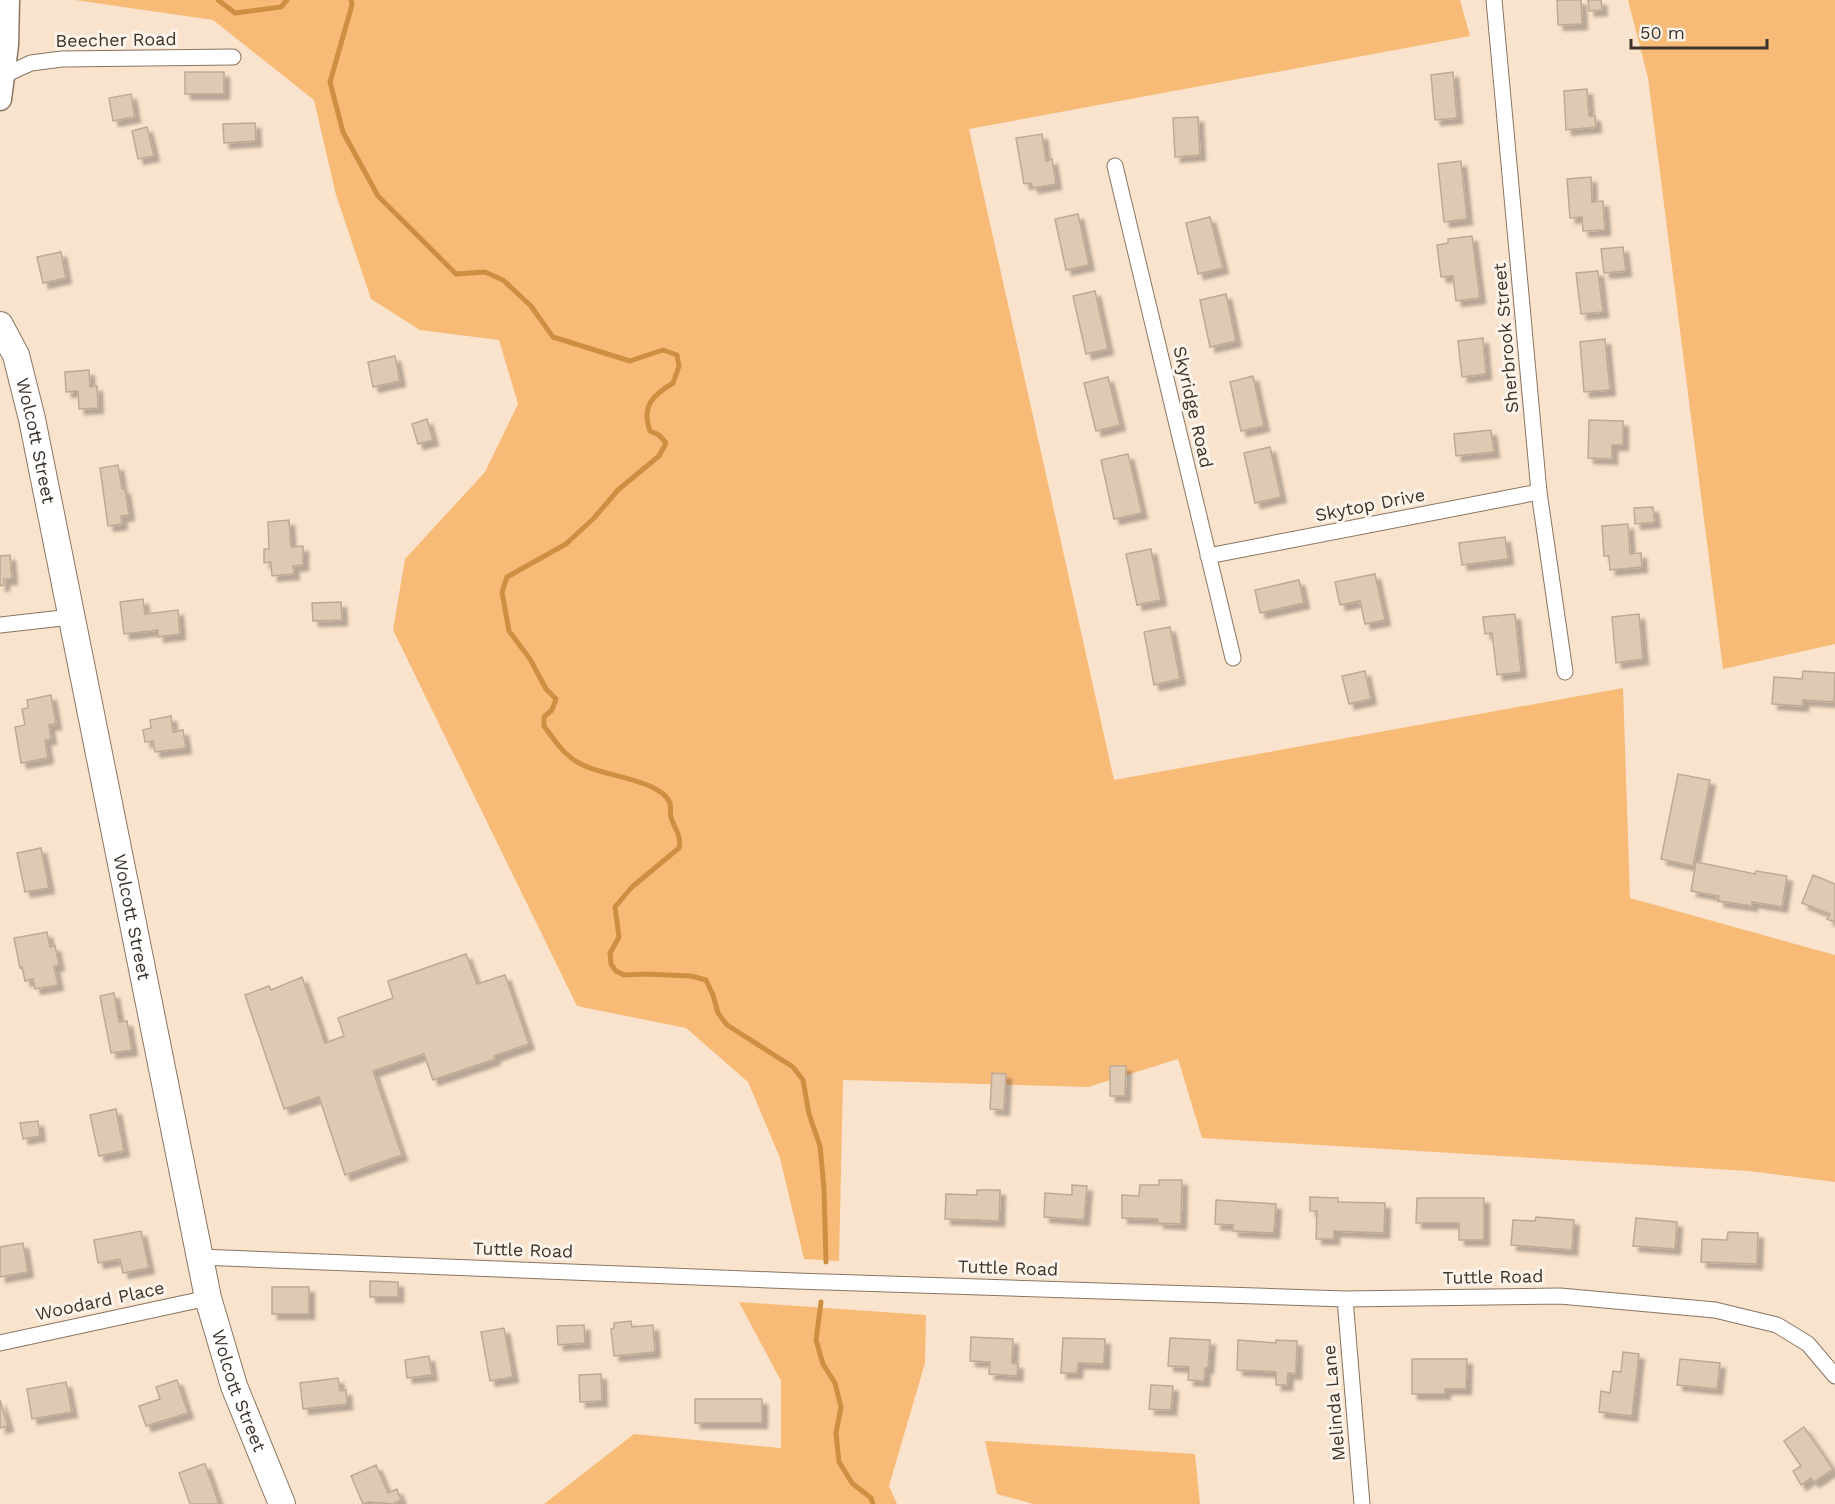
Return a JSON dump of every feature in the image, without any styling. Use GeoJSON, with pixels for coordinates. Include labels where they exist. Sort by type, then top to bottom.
{"type":"FeatureCollection","features":[{"type":"Feature","properties":{"kind":"main road","name":"Wolcott Street"},"geometry":{"type":"LineString","coordinates":[[0,325],[16,355],[30,409],[208,1298],[234,1386],[282,1504]]}},
{"type":"Feature","properties":{"kind":"street"},"geometry":{"type":"LineString","coordinates":[[0,99],[7,45],[8,0]]}},
{"type":"Feature","properties":{"kind":"street","name":"Sherbrook Street"},"geometry":{"type":"LineString","coordinates":[[1494,0],[1539,492],[1565,672]]}},
{"type":"Feature","properties":{"kind":"street","name":"Beecher Road"},"geometry":{"type":"LineString","coordinates":[[2,77],[31,63],[62,59],[233,57]]}},
{"type":"Feature","properties":{"kind":"street","name":"Skyridge Road"},"geometry":{"type":"LineString","coordinates":[[1116,166],[1233,658]]}},
{"type":"Feature","properties":{"kind":"street","name":"Skytop Drive"},"geometry":{"type":"LineString","coordinates":[[1208,556],[1539,492]]}},
{"type":"Feature","properties":{"kind":"street"},"geometry":{"type":"LineString","coordinates":[[0,625],[71,617]]}},
{"type":"Feature","properties":{"kind":"street","name":"Tuttle Road"},"geometry":{"type":"LineString","coordinates":[[200,1257],[1345,1299],[1560,1296],[1715,1310],[1777,1325],[1808,1344],[1835,1376]]}},
{"type":"Feature","properties":{"kind":"street","name":"Woodard Place"},"geometry":{"type":"LineString","coordinates":[[0,1343],[208,1298]]}},
{"type":"Feature","properties":{"kind":"street","name":"Melinda Lane"},"geometry":{"type":"LineString","coordinates":[[1345,1299],[1362,1504]]}},
{"type":"Feature","properties":{"kind":"shaded area"},"geometry":{"type":"Polygon","coordinates":[[[75,0],[1460,0],[1470,36],[969,129],[1114,780],[1623,688],[1630,898],[1835,955],[1835,1182],[1749,1171],[1202,1138],[1178,1059],[1088,1087],[843,1080],[839,1261],[804,1259],[780,1158],[748,1082],[686,1028],[577,1006],[393,630],[405,559],[485,472],[518,404],[499,340],[420,330],[371,299],[336,195],[314,100],[213,20],[75,0]]]}},
{"type":"Feature","properties":{"kind":"shaded area"},"geometry":{"type":"Polygon","coordinates":[[[1628,0],[1835,0],[1835,644],[1723,669],[1648,78],[1628,0]]]}},
{"type":"Feature","properties":{"kind":"shaded area"},"geometry":{"type":"Polygon","coordinates":[[[739,1302],[926,1315],[925,1363],[889,1486],[897,1504],[544,1504],[634,1434],[781,1448],[781,1381],[739,1302]]]}},
{"type":"Feature","properties":{"kind":"shaded area"},"geometry":{"type":"Polygon","coordinates":[[[985,1441],[1195,1454],[1200,1504],[1034,1504],[997,1494],[985,1441]]]}},
{"type":"Feature","properties":{"kind":"building"},"geometry":{"type":"Polygon","coordinates":[[[1557,0],[1581,0],[1582,24],[1558,25],[1557,0]]]}},
{"type":"Feature","properties":{"kind":"building"},"geometry":{"type":"Polygon","coordinates":[[[1588,0],[1601,0],[1602,10],[1589,11],[1588,0]]]}},
{"type":"Feature","properties":{"kind":"building"},"geometry":{"type":"Polygon","coordinates":[[[185,72],[224,72],[224,94],[185,94],[185,72]]]}},
{"type":"Feature","properties":{"kind":"building"},"geometry":{"type":"Polygon","coordinates":[[[1453,72],[1457,118],[1435,120],[1431,75],[1453,72]]]}},
{"type":"Feature","properties":{"kind":"building"},"geometry":{"type":"Polygon","coordinates":[[[1587,89],[1589,116],[1595,116],[1596,127],[1566,130],[1564,91],[1587,89]]]}},
{"type":"Feature","properties":{"kind":"building"},"geometry":{"type":"Polygon","coordinates":[[[131,94],[135,117],[113,121],[109,98],[131,94]]]}},
{"type":"Feature","properties":{"kind":"building"},"geometry":{"type":"Polygon","coordinates":[[[1198,117],[1200,155],[1175,157],[1173,118],[1198,117]]]}},
{"type":"Feature","properties":{"kind":"building"},"geometry":{"type":"Polygon","coordinates":[[[255,123],[256,141],[224,143],[223,124],[255,123]]]}},
{"type":"Feature","properties":{"kind":"building"},"geometry":{"type":"Polygon","coordinates":[[[147,127],[154,156],[138,159],[132,131],[147,127]]]}},
{"type":"Feature","properties":{"kind":"building"},"geometry":{"type":"Polygon","coordinates":[[[1042,134],[1046,161],[1052,159],[1056,184],[1033,188],[1031,183],[1024,184],[1016,138],[1042,134]]]}},
{"type":"Feature","properties":{"kind":"building"},"geometry":{"type":"Polygon","coordinates":[[[1461,161],[1467,219],[1444,222],[1438,164],[1461,161]]]}},
{"type":"Feature","properties":{"kind":"building"},"geometry":{"type":"Polygon","coordinates":[[[1591,177],[1592,202],[1603,201],[1605,230],[1583,231],[1582,217],[1570,218],[1567,179],[1591,177]]]}},
{"type":"Feature","properties":{"kind":"building"},"geometry":{"type":"Polygon","coordinates":[[[1078,214],[1089,265],[1066,270],[1055,219],[1078,214]]]}},
{"type":"Feature","properties":{"kind":"building"},"geometry":{"type":"Polygon","coordinates":[[[1210,217],[1223,268],[1198,274],[1186,223],[1210,217]]]}},
{"type":"Feature","properties":{"kind":"building"},"geometry":{"type":"Polygon","coordinates":[[[1472,236],[1480,298],[1456,301],[1453,276],[1441,277],[1437,245],[1448,243],[1448,239],[1472,236]]]}},
{"type":"Feature","properties":{"kind":"building"},"geometry":{"type":"Polygon","coordinates":[[[1623,247],[1626,271],[1604,273],[1601,249],[1623,247]]]}},
{"type":"Feature","properties":{"kind":"building"},"geometry":{"type":"Polygon","coordinates":[[[61,252],[66,278],[43,283],[37,257],[61,252]]]}},
{"type":"Feature","properties":{"kind":"building"},"geometry":{"type":"Polygon","coordinates":[[[1598,271],[1603,312],[1581,314],[1576,273],[1598,271]]]}},
{"type":"Feature","properties":{"kind":"building"},"geometry":{"type":"Polygon","coordinates":[[[1095,291],[1108,349],[1086,354],[1073,296],[1095,291]]]}},
{"type":"Feature","properties":{"kind":"building"},"geometry":{"type":"Polygon","coordinates":[[[1226,294],[1236,341],[1210,347],[1200,300],[1226,294]]]}},
{"type":"Feature","properties":{"kind":"building"},"geometry":{"type":"Polygon","coordinates":[[[1483,338],[1486,374],[1462,377],[1458,341],[1483,338]]]}},
{"type":"Feature","properties":{"kind":"building"},"geometry":{"type":"Polygon","coordinates":[[[1605,339],[1610,390],[1584,392],[1580,342],[1605,339]]]}},
{"type":"Feature","properties":{"kind":"building"},"geometry":{"type":"Polygon","coordinates":[[[395,356],[400,381],[373,387],[368,362],[395,356]]]}},
{"type":"Feature","properties":{"kind":"building"},"geometry":{"type":"Polygon","coordinates":[[[89,370],[90,387],[97,386],[98,408],[79,409],[78,391],[66,392],[65,372],[89,370]]]}},
{"type":"Feature","properties":{"kind":"building"},"geometry":{"type":"Polygon","coordinates":[[[1253,376],[1264,426],[1241,431],[1230,382],[1253,376]]]}},
{"type":"Feature","properties":{"kind":"building"},"geometry":{"type":"Polygon","coordinates":[[[1108,377],[1120,425],[1096,431],[1084,383],[1108,377]]]}},
{"type":"Feature","properties":{"kind":"building"},"geometry":{"type":"Polygon","coordinates":[[[427,419],[433,440],[418,444],[412,424],[427,419]]]}},
{"type":"Feature","properties":{"kind":"building"},"geometry":{"type":"Polygon","coordinates":[[[1589,420],[1623,421],[1623,445],[1612,445],[1612,459],[1588,458],[1589,420]]]}},
{"type":"Feature","properties":{"kind":"building"},"geometry":{"type":"Polygon","coordinates":[[[1491,430],[1494,452],[1456,456],[1454,434],[1491,430]]]}},
{"type":"Feature","properties":{"kind":"building"},"geometry":{"type":"Polygon","coordinates":[[[1270,447],[1281,497],[1255,503],[1244,453],[1270,447]]]}},
{"type":"Feature","properties":{"kind":"building"},"geometry":{"type":"Polygon","coordinates":[[[1128,454],[1142,513],[1114,519],[1101,460],[1128,454]]]}},
{"type":"Feature","properties":{"kind":"building"},"geometry":{"type":"Polygon","coordinates":[[[118,465],[129,515],[121,516],[122,524],[108,526],[100,468],[118,465]]]}},
{"type":"Feature","properties":{"kind":"building"},"geometry":{"type":"Polygon","coordinates":[[[1653,507],[1655,522],[1635,524],[1634,508],[1653,507]]]}},
{"type":"Feature","properties":{"kind":"building"},"geometry":{"type":"Polygon","coordinates":[[[289,520],[291,547],[303,546],[303,565],[293,566],[294,574],[272,576],[271,562],[264,563],[264,549],[269,549],[268,522],[289,520]]]}},
{"type":"Feature","properties":{"kind":"building"},"geometry":{"type":"Polygon","coordinates":[[[1628,524],[1630,554],[1641,553],[1642,567],[1610,570],[1609,556],[1604,556],[1602,526],[1628,524]]]}},
{"type":"Feature","properties":{"kind":"building"},"geometry":{"type":"Polygon","coordinates":[[[1505,537],[1508,559],[1462,565],[1459,543],[1505,537]]]}},
{"type":"Feature","properties":{"kind":"building"},"geometry":{"type":"Polygon","coordinates":[[[1151,549],[1161,600],[1137,605],[1126,554],[1151,549]]]}},
{"type":"Feature","properties":{"kind":"building"},"geometry":{"type":"Polygon","coordinates":[[[10,555],[12,579],[4,579],[4,585],[0,586],[0,556],[10,555]]]}},
{"type":"Feature","properties":{"kind":"building"},"geometry":{"type":"Polygon","coordinates":[[[1375,574],[1385,620],[1365,624],[1360,601],[1340,605],[1335,582],[1375,574]]]}},
{"type":"Feature","properties":{"kind":"building"},"geometry":{"type":"Polygon","coordinates":[[[1299,580],[1304,603],[1260,613],[1255,590],[1299,580]]]}},
{"type":"Feature","properties":{"kind":"building"},"geometry":{"type":"Polygon","coordinates":[[[143,599],[145,614],[178,610],[180,634],[158,637],[158,630],[124,634],[120,602],[143,599]]]}},
{"type":"Feature","properties":{"kind":"building"},"geometry":{"type":"Polygon","coordinates":[[[341,602],[342,620],[313,621],[312,603],[341,602]]]}},
{"type":"Feature","properties":{"kind":"building"},"geometry":{"type":"Polygon","coordinates":[[[1515,614],[1521,672],[1497,675],[1492,633],[1485,634],[1483,617],[1515,614]]]}},
{"type":"Feature","properties":{"kind":"building"},"geometry":{"type":"Polygon","coordinates":[[[1639,614],[1643,659],[1616,663],[1612,617],[1639,614]]]}},
{"type":"Feature","properties":{"kind":"building"},"geometry":{"type":"Polygon","coordinates":[[[1170,627],[1180,679],[1154,685],[1144,632],[1170,627]]]}},
{"type":"Feature","properties":{"kind":"building"},"geometry":{"type":"Polygon","coordinates":[[[1365,671],[1371,699],[1349,704],[1342,676],[1365,671]]]}},
{"type":"Feature","properties":{"kind":"building"},"geometry":{"type":"Polygon","coordinates":[[[1803,671],[1835,673],[1834,702],[1803,700],[1803,706],[1772,704],[1774,677],[1802,679],[1803,671]]]}},
{"type":"Feature","properties":{"kind":"building"},"geometry":{"type":"Polygon","coordinates":[[[51,695],[56,724],[49,725],[51,739],[45,740],[48,758],[21,763],[15,727],[25,725],[22,709],[28,708],[27,700],[51,695]]]}},
{"type":"Feature","properties":{"kind":"building"},"geometry":{"type":"Polygon","coordinates":[[[171,716],[173,732],[183,730],[186,748],[155,752],[153,741],[145,742],[143,730],[151,728],[150,720],[171,716]]]}},
{"type":"Feature","properties":{"kind":"building"},"geometry":{"type":"Polygon","coordinates":[[[1678,774],[1710,780],[1693,866],[1661,859],[1678,774]]]}},
{"type":"Feature","properties":{"kind":"building"},"geometry":{"type":"Polygon","coordinates":[[[41,848],[49,888],[25,892],[17,853],[41,848]]]}},
{"type":"Feature","properties":{"kind":"building"},"geometry":{"type":"Polygon","coordinates":[[[1696,862],[1755,874],[1756,871],[1787,876],[1782,907],[1752,902],[1752,906],[1718,901],[1719,896],[1691,891],[1696,862]]]}},
{"type":"Feature","properties":{"kind":"building"},"geometry":{"type":"Polygon","coordinates":[[[1813,875],[1835,884],[1835,922],[1827,919],[1830,914],[1802,903],[1813,875]]]}},
{"type":"Feature","properties":{"kind":"building"},"geometry":{"type":"Polygon","coordinates":[[[47,932],[50,947],[55,946],[59,965],[54,966],[58,985],[35,989],[33,979],[25,981],[14,938],[47,932]]]}},
{"type":"Feature","properties":{"kind":"building"},"geometry":{"type":"Polygon","coordinates":[[[466,954],[477,984],[505,975],[529,1044],[494,1056],[495,1059],[433,1080],[424,1054],[373,1071],[402,1155],[345,1175],[319,1097],[284,1109],[245,995],[269,986],[271,990],[302,977],[325,1043],[344,1036],[338,1018],[393,998],[388,981],[466,954]]]}},
{"type":"Feature","properties":{"kind":"building"},"geometry":{"type":"Polygon","coordinates":[[[114,993],[119,1022],[127,1021],[132,1050],[111,1053],[100,996],[114,993]]]}},
{"type":"Feature","properties":{"kind":"building"},"geometry":{"type":"Polygon","coordinates":[[[1110,1066],[1126,1066],[1125,1096],[1110,1096],[1110,1066]]]}},
{"type":"Feature","properties":{"kind":"building"},"geometry":{"type":"Polygon","coordinates":[[[992,1073],[1006,1074],[1004,1110],[990,1109],[992,1073]]]}},
{"type":"Feature","properties":{"kind":"building"},"geometry":{"type":"Polygon","coordinates":[[[116,1109],[124,1151],[99,1156],[90,1115],[116,1109]]]}},
{"type":"Feature","properties":{"kind":"building"},"geometry":{"type":"Polygon","coordinates":[[[38,1121],[40,1136],[23,1139],[20,1123],[38,1121]]]}},
{"type":"Feature","properties":{"kind":"building"},"geometry":{"type":"Polygon","coordinates":[[[1159,1180],[1182,1180],[1181,1224],[1158,1223],[1158,1219],[1122,1218],[1122,1195],[1139,1196],[1140,1185],[1159,1185],[1159,1180]]]}},
{"type":"Feature","properties":{"kind":"building"},"geometry":{"type":"Polygon","coordinates":[[[1072,1185],[1087,1186],[1084,1220],[1044,1217],[1045,1193],[1072,1195],[1072,1185]]]}},
{"type":"Feature","properties":{"kind":"building"},"geometry":{"type":"Polygon","coordinates":[[[977,1190],[1000,1190],[999,1221],[945,1219],[946,1194],[977,1195],[977,1190]]]}},
{"type":"Feature","properties":{"kind":"building"},"geometry":{"type":"Polygon","coordinates":[[[1310,1197],[1338,1198],[1338,1202],[1385,1203],[1384,1233],[1334,1231],[1334,1239],[1316,1239],[1317,1211],[1310,1211],[1310,1197]]]}},
{"type":"Feature","properties":{"kind":"building"},"geometry":{"type":"Polygon","coordinates":[[[1417,1198],[1484,1198],[1484,1240],[1459,1240],[1459,1223],[1416,1223],[1417,1198]]]}},
{"type":"Feature","properties":{"kind":"building"},"geometry":{"type":"Polygon","coordinates":[[[1216,1200],[1276,1204],[1274,1233],[1233,1231],[1233,1225],[1215,1224],[1216,1200]]]}},
{"type":"Feature","properties":{"kind":"building"},"geometry":{"type":"Polygon","coordinates":[[[1536,1217],[1574,1220],[1572,1250],[1511,1245],[1513,1220],[1535,1221],[1536,1217]]]}},
{"type":"Feature","properties":{"kind":"building"},"geometry":{"type":"Polygon","coordinates":[[[1636,1218],[1677,1222],[1675,1249],[1633,1246],[1636,1218]]]}},
{"type":"Feature","properties":{"kind":"building"},"geometry":{"type":"Polygon","coordinates":[[[141,1231],[149,1268],[123,1273],[120,1259],[98,1263],[94,1240],[141,1231]]]}},
{"type":"Feature","properties":{"kind":"building"},"geometry":{"type":"Polygon","coordinates":[[[1728,1232],[1758,1233],[1757,1264],[1701,1262],[1702,1239],[1727,1240],[1728,1232]]]}},
{"type":"Feature","properties":{"kind":"building"},"geometry":{"type":"Polygon","coordinates":[[[23,1243],[28,1272],[0,1277],[0,1247],[23,1243]]]}},
{"type":"Feature","properties":{"kind":"building"},"geometry":{"type":"Polygon","coordinates":[[[370,1281],[398,1282],[398,1297],[370,1297],[370,1281]]]}},
{"type":"Feature","properties":{"kind":"building"},"geometry":{"type":"Polygon","coordinates":[[[272,1287],[309,1287],[309,1314],[272,1314],[272,1287]]]}},
{"type":"Feature","properties":{"kind":"building"},"geometry":{"type":"Polygon","coordinates":[[[631,1321],[632,1327],[653,1325],[655,1352],[614,1356],[611,1329],[614,1328],[614,1323],[631,1321]]]}},
{"type":"Feature","properties":{"kind":"building"},"geometry":{"type":"Polygon","coordinates":[[[584,1325],[585,1343],[558,1345],[557,1326],[584,1325]]]}},
{"type":"Feature","properties":{"kind":"building"},"geometry":{"type":"Polygon","coordinates":[[[504,1328],[513,1377],[490,1381],[481,1332],[504,1328]]]}},
{"type":"Feature","properties":{"kind":"building"},"geometry":{"type":"Polygon","coordinates":[[[971,1337],[1013,1339],[1012,1363],[1018,1364],[1017,1376],[989,1374],[990,1362],[970,1361],[971,1337]]]}},
{"type":"Feature","properties":{"kind":"building"},"geometry":{"type":"Polygon","coordinates":[[[1063,1338],[1105,1339],[1104,1364],[1078,1363],[1077,1373],[1061,1373],[1063,1338]]]}},
{"type":"Feature","properties":{"kind":"building"},"geometry":{"type":"Polygon","coordinates":[[[1170,1338],[1210,1340],[1208,1368],[1205,1368],[1204,1381],[1188,1380],[1189,1367],[1168,1366],[1170,1338]]]}},
{"type":"Feature","properties":{"kind":"building"},"geometry":{"type":"Polygon","coordinates":[[[1238,1340],[1276,1343],[1276,1340],[1297,1341],[1296,1374],[1288,1373],[1287,1385],[1276,1385],[1276,1372],[1237,1370],[1238,1340]]]}},
{"type":"Feature","properties":{"kind":"building"},"geometry":{"type":"Polygon","coordinates":[[[1623,1352],[1639,1354],[1632,1416],[1599,1412],[1601,1391],[1610,1393],[1613,1371],[1621,1372],[1623,1352]]]}},
{"type":"Feature","properties":{"kind":"building"},"geometry":{"type":"Polygon","coordinates":[[[429,1356],[432,1375],[407,1378],[405,1360],[429,1356]]]}},
{"type":"Feature","properties":{"kind":"building"},"geometry":{"type":"Polygon","coordinates":[[[1412,1359],[1467,1359],[1466,1389],[1445,1389],[1445,1394],[1412,1394],[1412,1359]]]}},
{"type":"Feature","properties":{"kind":"building"},"geometry":{"type":"Polygon","coordinates":[[[1680,1359],[1720,1363],[1717,1389],[1677,1385],[1680,1359]]]}},
{"type":"Feature","properties":{"kind":"building"},"geometry":{"type":"Polygon","coordinates":[[[601,1374],[602,1401],[580,1402],[579,1375],[601,1374]]]}},
{"type":"Feature","properties":{"kind":"building"},"geometry":{"type":"Polygon","coordinates":[[[338,1378],[340,1391],[346,1390],[347,1404],[303,1409],[300,1383],[338,1378]]]}},
{"type":"Feature","properties":{"kind":"building"},"geometry":{"type":"Polygon","coordinates":[[[177,1380],[188,1413],[146,1426],[139,1406],[160,1399],[156,1387],[177,1380]]]}},
{"type":"Feature","properties":{"kind":"building"},"geometry":{"type":"Polygon","coordinates":[[[66,1382],[72,1412],[32,1419],[27,1389],[66,1382]]]}},
{"type":"Feature","properties":{"kind":"building"},"geometry":{"type":"Polygon","coordinates":[[[1151,1385],[1173,1386],[1171,1410],[1149,1409],[1151,1385]]]}},
{"type":"Feature","properties":{"kind":"building"},"geometry":{"type":"Polygon","coordinates":[[[695,1399],[762,1399],[762,1423],[695,1423],[695,1399]]]}},
{"type":"Feature","properties":{"kind":"building"},"geometry":{"type":"Polygon","coordinates":[[[0,1400],[8,1426],[0,1428],[0,1400]]]}},
{"type":"Feature","properties":{"kind":"building"},"geometry":{"type":"Polygon","coordinates":[[[1804,1427],[1833,1469],[1814,1482],[1811,1478],[1801,1485],[1793,1471],[1801,1466],[1784,1441],[1804,1427]]]}},
{"type":"Feature","properties":{"kind":"building"},"geometry":{"type":"Polygon","coordinates":[[[205,1464],[219,1504],[190,1504],[179,1473],[205,1464]]]}},
{"type":"Feature","properties":{"kind":"building"},"geometry":{"type":"Polygon","coordinates":[[[376,1465],[388,1493],[397,1489],[401,1500],[393,1504],[369,1502],[363,1504],[351,1476],[376,1465]]]}},
{"type":"Feature","properties":{"kind":"waterway"},"geometry":{"type":"LineString","coordinates":[[218,0],[235,13],[281,7],[287,0]]}},
{"type":"Feature","properties":{"kind":"waterway"},"geometry":{"type":"LineString","coordinates":[[351,0],[352,5],[330,82],[343,132],[378,196],[456,274],[485,272],[503,280],[531,306],[553,337],[630,361],[663,350],[677,355],[679,366],[673,383],[660,392],[648,408],[650,431],[659,435],[666,443],[659,456],[618,490],[594,518],[566,544],[507,577],[502,592],[509,631],[530,659],[546,689],[556,699],[552,710],[544,717],[544,726],[556,743],[577,762],[656,789],[665,795],[670,803],[679,848],[632,887],[615,907],[619,937],[610,953],[611,964],[616,971],[624,975],[691,976],[706,980],[718,1013],[727,1025],[793,1067],[803,1080],[809,1114],[820,1146],[826,1262]]}},
{"type":"Feature","properties":{"kind":"waterway"},"geometry":{"type":"LineString","coordinates":[[821,1302],[816,1340],[823,1364],[835,1383],[841,1407],[836,1433],[839,1462],[852,1483],[871,1498],[873,1504]]}}]}
